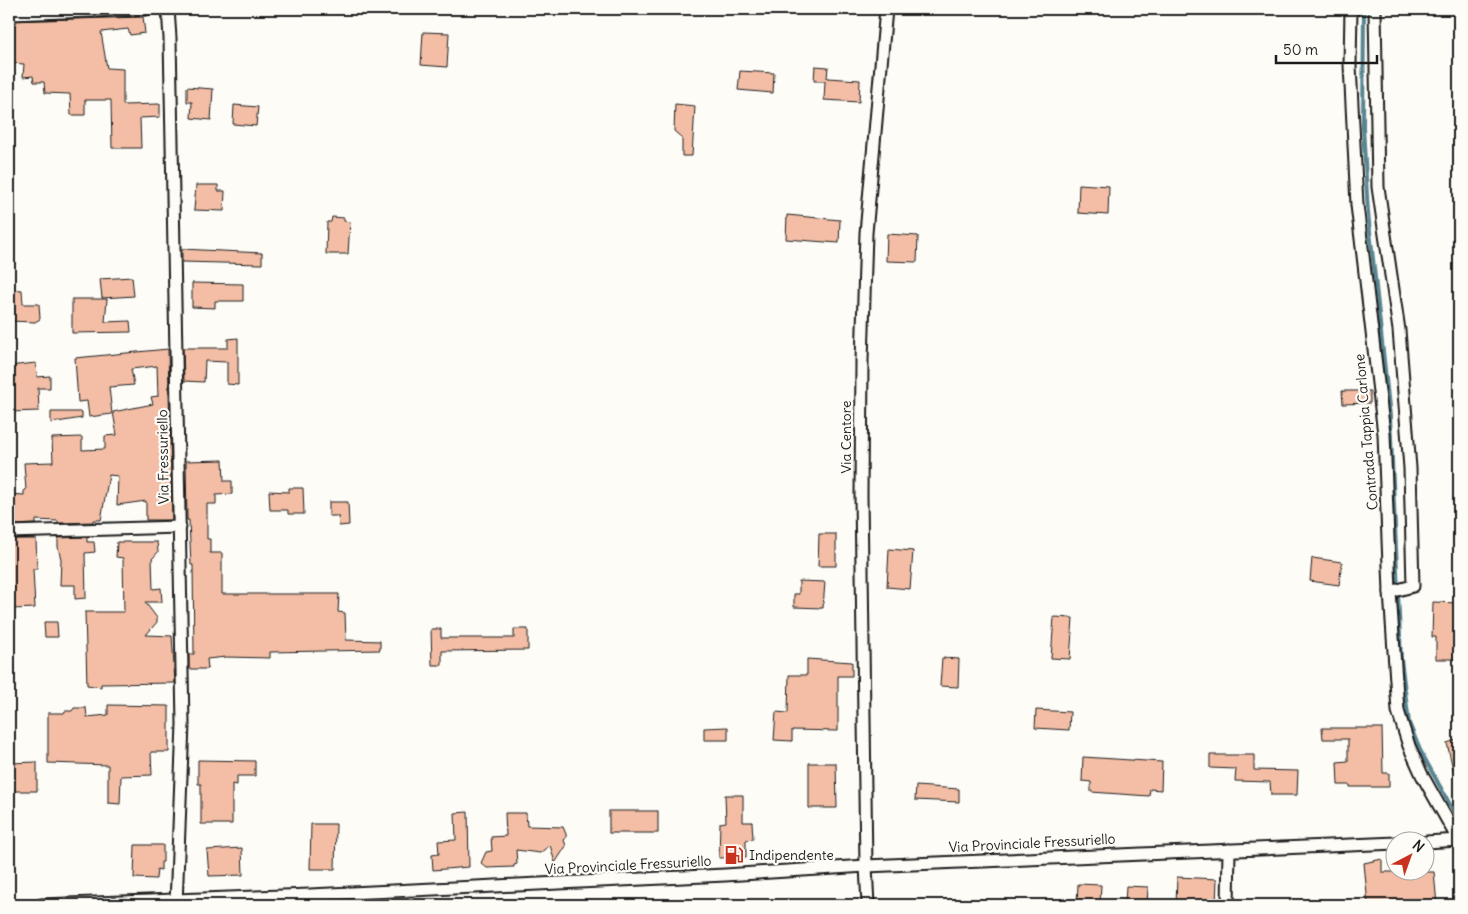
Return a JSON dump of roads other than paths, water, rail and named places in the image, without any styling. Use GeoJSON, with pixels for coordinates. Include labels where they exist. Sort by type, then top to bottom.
{"type":"FeatureCollection","features":[{"type":"Feature","properties":{"kind":"street"},"geometry":{"type":"LineString","coordinates":[[9,14],[146,9]]}},
{"type":"Feature","properties":{"kind":"street","name":"Via Fressuriello"},"geometry":{"type":"LineString","coordinates":[[168,9],[183,724],[176,903]]}},
{"type":"Feature","properties":{"kind":"street","name":"Via Centore"},"geometry":{"type":"LineString","coordinates":[[868,905],[861,495],[862,361],[866,233],[886,9]]}},
{"type":"Feature","properties":{"kind":"street","name":"Contrada Tappia Carlone"},"geometry":{"type":"LineString","coordinates":[[1351,9],[1350,65],[1357,205],[1384,434],[1390,592],[1398,711],[1409,746],[1432,793],[1459,840]]}},
{"type":"Feature","properties":{"kind":"street"},"geometry":{"type":"LineString","coordinates":[[1375,9],[1378,187],[1400,340],[1410,468],[1413,567],[1413,586],[1390,592]]}},
{"type":"Feature","properties":{"kind":"street"},"geometry":{"type":"LineString","coordinates":[[9,532],[180,526]]}},
{"type":"Feature","properties":{"kind":"street"},"geometry":{"type":"LineString","coordinates":[[1436,841],[1459,840]]}},
{"type":"Feature","properties":{"kind":"street","name":"Via Provinciale Fressuriello"},"geometry":{"type":"LineString","coordinates":[[41,905],[176,903],[866,866],[1386,843]]}},
{"type":"Feature","properties":{"kind":"street"},"geometry":{"type":"LineString","coordinates":[[1228,905],[1229,850]]}},
{"type":"Feature","properties":{"kind":"waterway"},"geometry":{"type":"LineString","coordinates":[[1364,9],[1363,127],[1368,213],[1390,416],[1401,659],[1409,723],[1420,750],[1459,821]]}},
{"type":"Feature","properties":{"kind":"place","name":"Indipendente"},"geometry":{"type":"Point","coordinates":[734,855]}}]}
